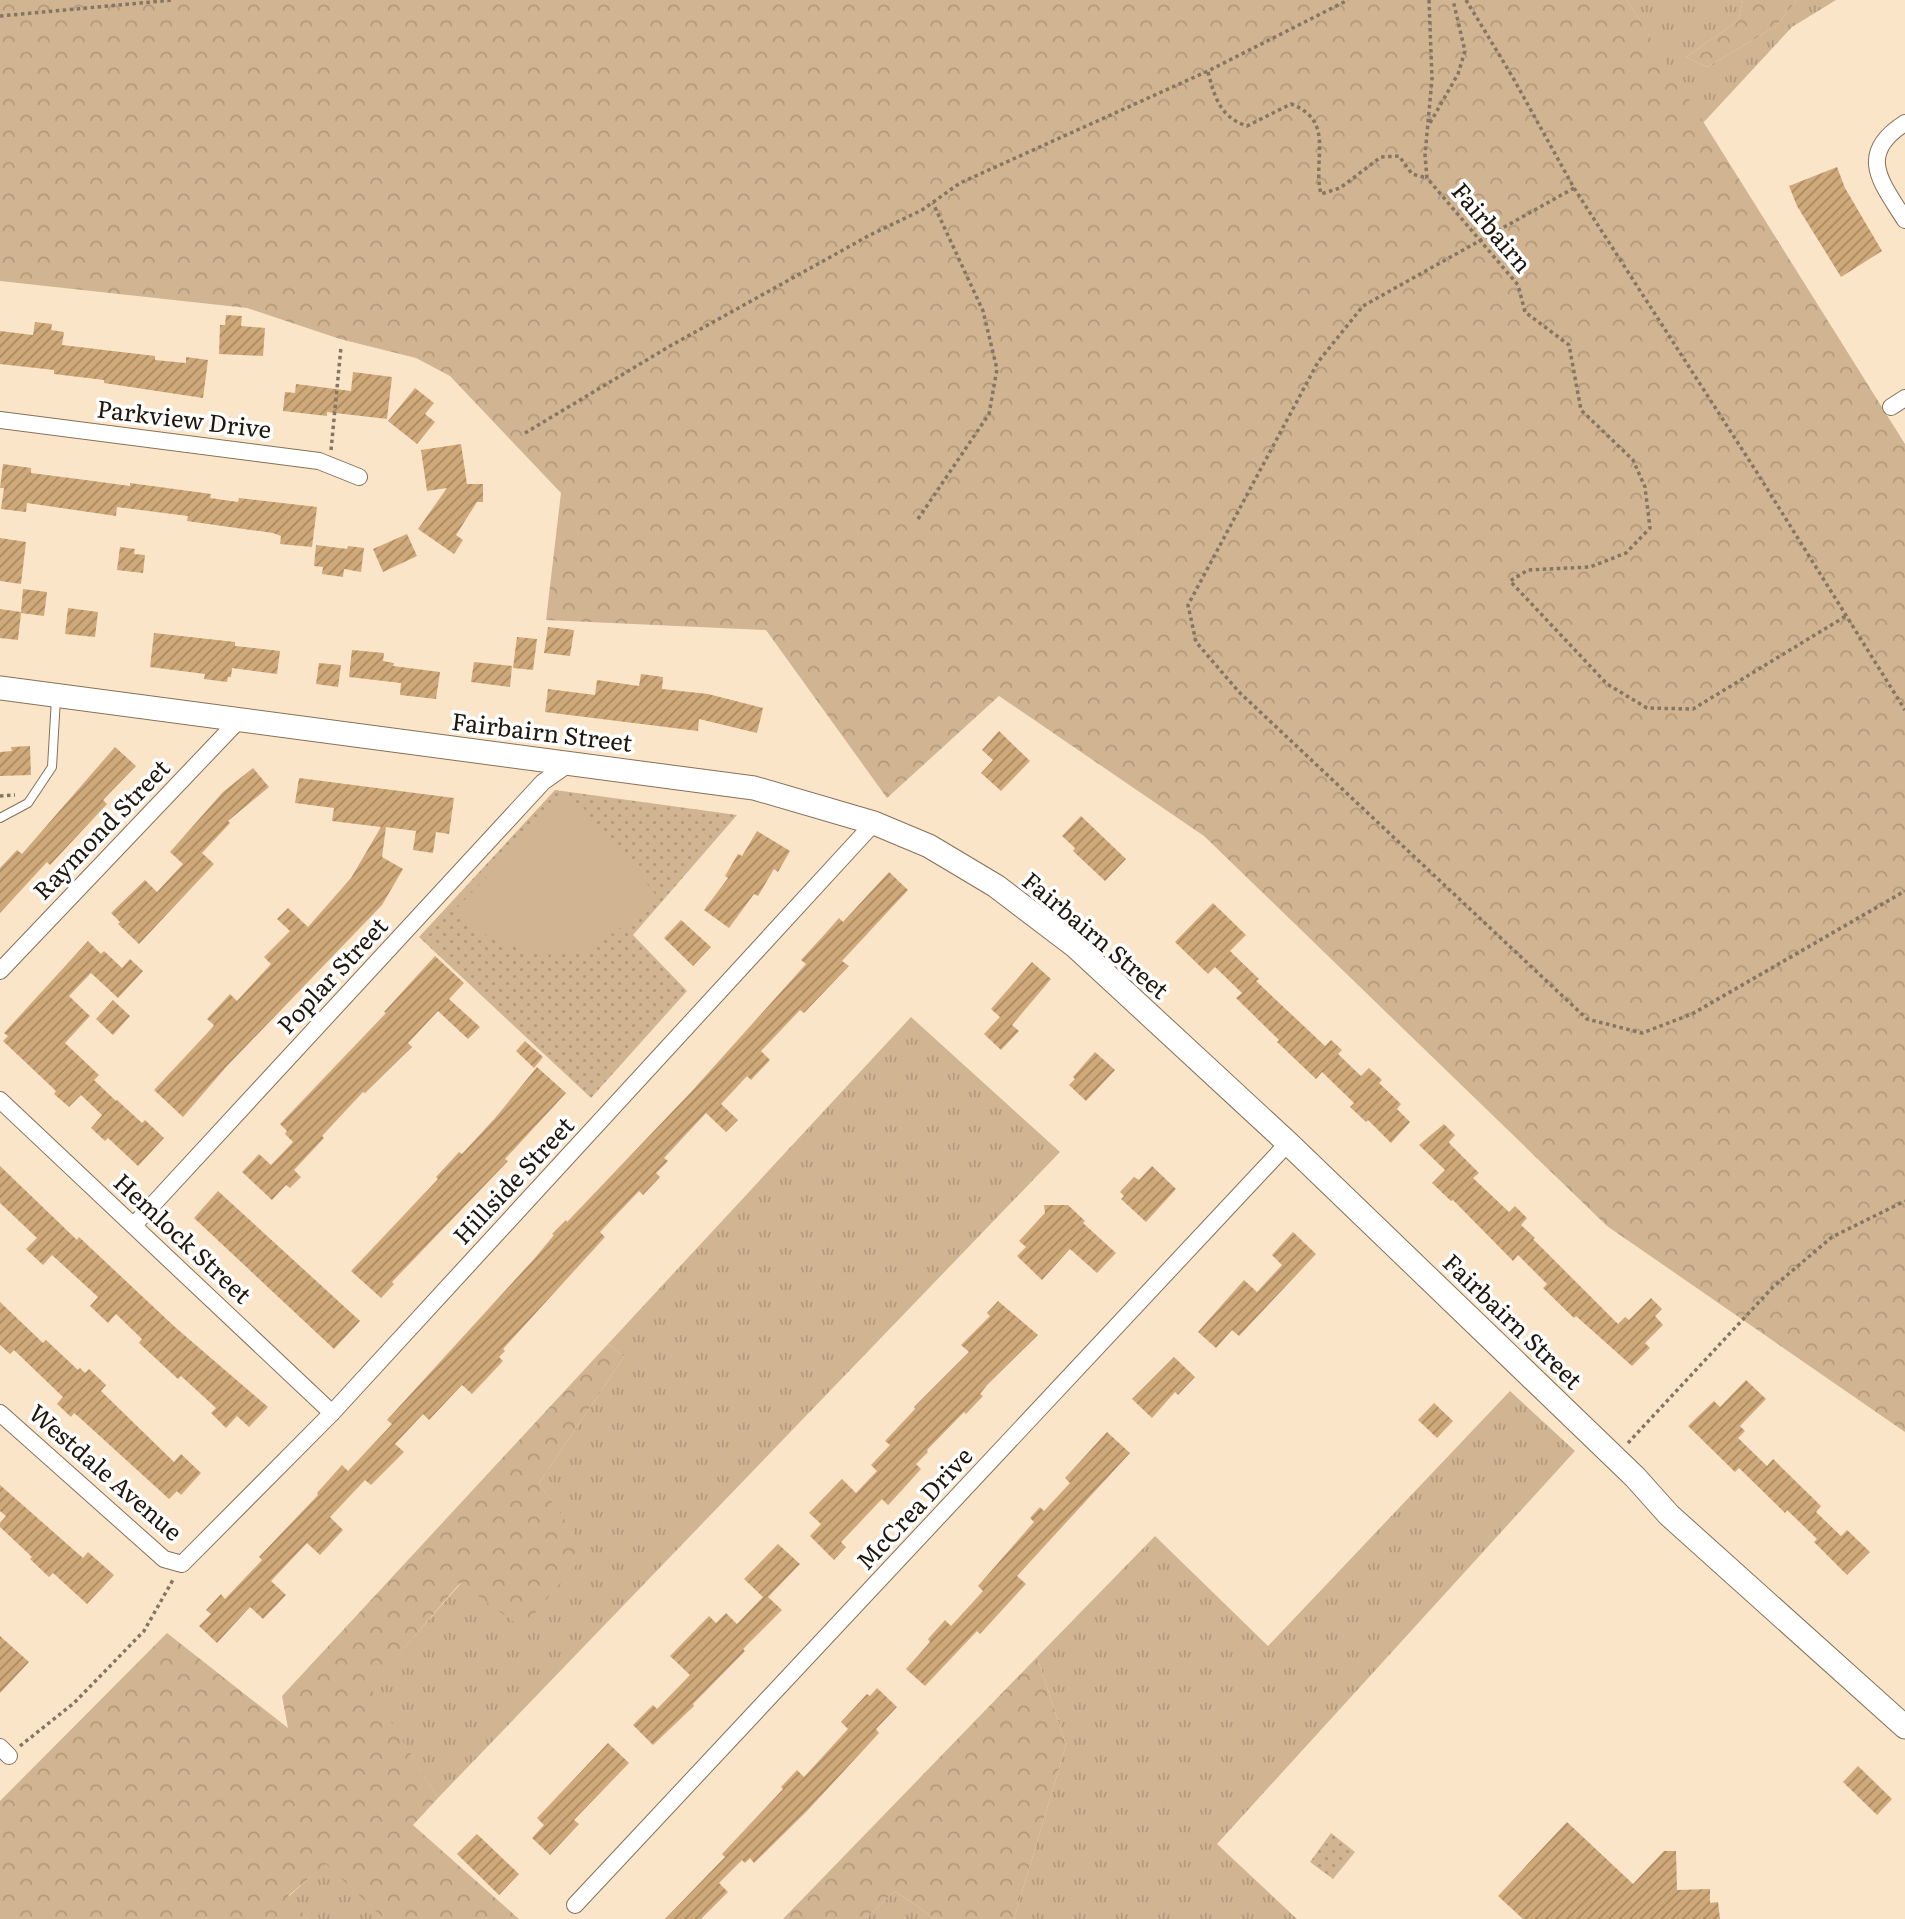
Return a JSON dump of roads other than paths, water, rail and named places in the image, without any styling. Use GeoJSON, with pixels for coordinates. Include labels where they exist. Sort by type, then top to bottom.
{"type":"FeatureCollection","features":[{"type":"Feature","properties":{"kind":"main road","name":"Fairbairn Street"},"geometry":{"type":"LineString","coordinates":[[0,688],[754,788],[874,823],[929,846],[996,886],[1075,946],[1288,1143],[1615,1457],[1669,1515],[1905,1727]]}},
{"type":"Feature","properties":{"kind":"street"},"geometry":{"type":"LineString","coordinates":[[1905,123],[1890,132],[1878,146],[1877,168],[1885,188],[1905,220]]}},
{"type":"Feature","properties":{"kind":"street"},"geometry":{"type":"LineString","coordinates":[[1891,407],[1905,398]]}},
{"type":"Feature","properties":{"kind":"street","name":"Parkview Drive"},"geometry":{"type":"LineString","coordinates":[[0,419],[305,459],[329,464],[359,477]]}},
{"type":"Feature","properties":{"kind":"street","name":"Raymond Street"},"geometry":{"type":"LineString","coordinates":[[0,971],[238,721]]}},
{"type":"Feature","properties":{"kind":"street","name":"Poplar Street"},"geometry":{"type":"LineString","coordinates":[[134,1225],[543,782],[570,764]]}},
{"type":"Feature","properties":{"kind":"street","name":"Hillside Street"},"geometry":{"type":"LineString","coordinates":[[182,1564],[332,1413],[874,823]]}},
{"type":"Feature","properties":{"kind":"street","name":"Hemlock Street"},"geometry":{"type":"LineString","coordinates":[[0,1100],[332,1413]]}},
{"type":"Feature","properties":{"kind":"street","name":"McCrea Drive"},"geometry":{"type":"LineString","coordinates":[[575,1905],[1288,1143]]}},
{"type":"Feature","properties":{"kind":"street","name":"Westdale Avenue"},"geometry":{"type":"LineString","coordinates":[[0,1413],[164,1559],[182,1564]]}},
{"type":"Feature","properties":{"kind":"lane"},"geometry":{"type":"LineString","coordinates":[[0,818],[28,803],[52,766],[56,695]]}}]}
